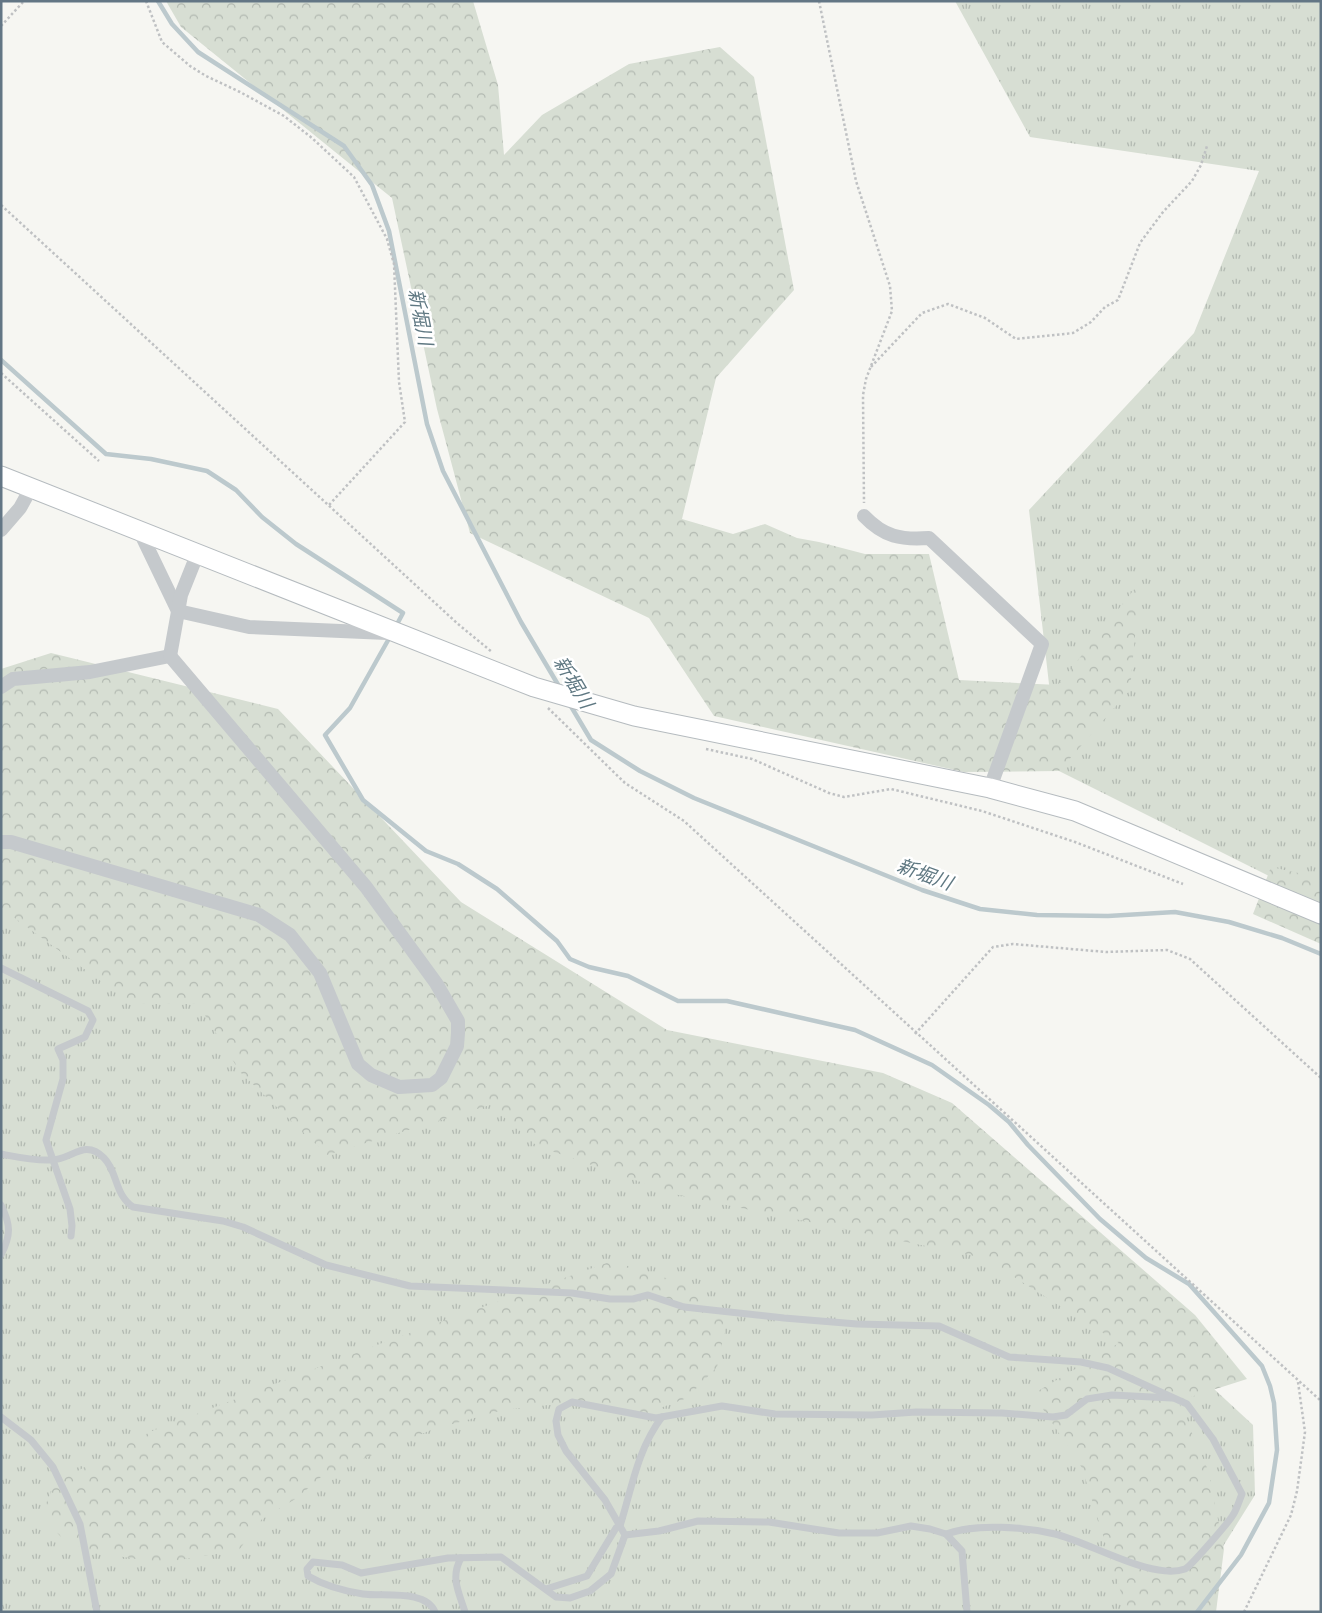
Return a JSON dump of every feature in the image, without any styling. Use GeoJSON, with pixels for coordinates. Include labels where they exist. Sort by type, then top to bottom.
{"type":"FeatureCollection","features":[{"type":"Feature","properties":{"kind":"street"},"geometry":{"type":"LineString","coordinates":[[1,476],[534,687],[634,716],[990,788],[1075,811],[1321,914]]}},
{"type":"Feature","properties":{"kind":"street"},"geometry":{"type":"LineString","coordinates":[[1,530],[20,508],[30,488]]}},
{"type":"Feature","properties":{"kind":"street"},"geometry":{"type":"LineString","coordinates":[[864,516],[876,528],[904,540],[929,538],[1042,644],[990,788]]}},
{"type":"Feature","properties":{"kind":"street"},"geometry":{"type":"LineString","coordinates":[[140,532],[178,611]]}},
{"type":"Feature","properties":{"kind":"street"},"geometry":{"type":"LineString","coordinates":[[170,656],[181,595],[197,555]]}},
{"type":"Feature","properties":{"kind":"street"},"geometry":{"type":"LineString","coordinates":[[178,611],[249,627],[395,633]]}},
{"type":"Feature","properties":{"kind":"street"},"geometry":{"type":"LineString","coordinates":[[1,687],[12,679],[90,672],[170,656]]}},
{"type":"Feature","properties":{"kind":"street"},"geometry":{"type":"LineString","coordinates":[[1,842],[11,842],[259,915],[290,935],[320,973],[358,1064],[371,1075],[399,1087],[432,1085],[441,1078],[456,1046],[458,1021],[436,983],[366,887],[170,656]]}},
{"type":"Feature","properties":{"kind":"lane"},"geometry":{"type":"LineString","coordinates":[[1,968],[88,1011],[93,1020],[85,1037],[58,1048],[63,1060],[63,1080],[46,1140],[70,1209],[71,1236]]}},
{"type":"Feature","properties":{"kind":"lane"},"geometry":{"type":"LineString","coordinates":[[1,1154],[53,1161],[80,1150],[91,1150],[99,1153],[107,1161],[120,1193],[126,1202],[134,1207],[223,1221],[243,1227],[326,1265],[410,1286],[572,1293],[610,1299],[633,1299],[648,1295],[684,1308],[857,1324],[939,1326],[1010,1357],[1081,1362],[1108,1368],[1187,1404],[1213,1439],[1242,1494],[1232,1516],[1187,1568],[1167,1572],[1055,1534],[990,1526],[960,1529],[946,1534],[911,1526],[877,1533],[839,1533],[769,1522],[698,1521],[659,1531],[625,1535]]}},
{"type":"Feature","properties":{"kind":"lane"},"geometry":{"type":"LineString","coordinates":[[1,1205],[7,1217],[9,1240],[1,1255]]}},
{"type":"Feature","properties":{"kind":"lane"},"geometry":{"type":"LineString","coordinates":[[435,1612],[432,1605],[427,1601],[414,1597],[364,1594],[322,1584],[308,1576],[307,1569],[314,1562],[326,1562],[342,1565],[361,1573],[448,1558],[501,1557],[556,1597],[570,1598],[590,1592],[611,1574],[625,1535],[605,1500],[566,1451],[558,1435],[556,1421],[559,1409],[572,1402],[662,1417],[722,1406],[775,1414],[916,1412],[1002,1413],[1053,1417],[1066,1415],[1087,1399],[1112,1395],[1176,1398]]}},
{"type":"Feature","properties":{"kind":"lane"},"geometry":{"type":"LineString","coordinates":[[1,1417],[31,1440],[54,1467],[80,1524],[97,1612]]}},
{"type":"Feature","properties":{"kind":"lane"},"geometry":{"type":"LineString","coordinates":[[546,1589],[587,1576],[616,1528],[620,1526],[634,1471],[648,1434],[662,1417]]}},
{"type":"Feature","properties":{"kind":"lane"},"geometry":{"type":"LineString","coordinates":[[946,1534],[962,1551],[967,1612]]}},
{"type":"Feature","properties":{"kind":"lane"},"geometry":{"type":"LineString","coordinates":[[461,1558],[455,1569],[465,1612]]}},
{"type":"Feature","properties":{"kind":"path"},"geometry":{"type":"LineString","coordinates":[[1,26],[24,1]]}},
{"type":"Feature","properties":{"kind":"path"},"geometry":{"type":"LineString","coordinates":[[146,1],[162,42],[190,66],[284,116],[336,159],[354,177],[387,239],[394,264],[399,382],[405,422],[329,505]]}},
{"type":"Feature","properties":{"kind":"path"},"geometry":{"type":"LineString","coordinates":[[819,1],[856,181],[890,286],[892,311],[870,368],[862,395],[864,516]]}},
{"type":"Feature","properties":{"kind":"path"},"geometry":{"type":"LineString","coordinates":[[870,368],[922,314],[948,304],[985,318],[1016,339],[1073,333],[1091,322],[1105,307],[1118,300],[1140,243],[1163,212],[1192,181],[1201,165],[1207,146]]}},
{"type":"Feature","properties":{"kind":"path"},"geometry":{"type":"LineString","coordinates":[[1,205],[458,624],[496,656]]}},
{"type":"Feature","properties":{"kind":"path"},"geometry":{"type":"LineString","coordinates":[[1,373],[99,461]]}},
{"type":"Feature","properties":{"kind":"path"},"geometry":{"type":"LineString","coordinates":[[534,687],[546,707],[625,783],[684,821],[1321,1401]]}},
{"type":"Feature","properties":{"kind":"path"},"geometry":{"type":"LineString","coordinates":[[702,748],[752,758],[844,797],[891,789],[982,811],[1074,842],[1183,884]]}},
{"type":"Feature","properties":{"kind":"path"},"geometry":{"type":"LineString","coordinates":[[916,1034],[993,947],[1013,944],[1106,952],[1167,950],[1190,959],[1321,1078]]}},
{"type":"Feature","properties":{"kind":"path"},"geometry":{"type":"LineString","coordinates":[[1244,1612],[1291,1515],[1297,1491],[1305,1432],[1297,1380]]}},
{"type":"Feature","properties":{"kind":"green space"},"geometry":{"type":"Polygon","coordinates":[[[166,1],[473,1],[498,85],[504,155],[542,115],[629,64],[720,47],[754,77],[794,290],[716,378],[682,519],[733,534],[765,524],[797,538],[865,554],[929,554],[959,680],[1058,685],[1140,582],[1130,690],[1059,771],[964,772],[714,716],[649,618],[470,533],[437,409],[392,198],[181,27],[166,1]]]}},
{"type":"Feature","properties":{"kind":"green space"},"geometry":{"type":"Polygon","coordinates":[[[955,1],[1321,1],[1321,902],[1059,771],[1029,510],[1194,333],[1259,171],[1030,137],[955,1]]]}},
{"type":"Feature","properties":{"kind":"green space"},"geometry":{"type":"Polygon","coordinates":[[[51,653],[278,709],[461,902],[667,1030],[883,1073],[952,1103],[1195,1315],[1247,1379],[1178,1401],[1208,1470],[1224,1549],[1216,1612],[1127,1612],[1082,1468],[1033,1394],[1119,1343],[984,1258],[678,1195],[537,1146],[490,1105],[327,1155],[240,1072],[198,1004],[132,1004],[1,908],[1,669],[51,653]]]}},
{"type":"Feature","properties":{"kind":"green space"},"geometry":{"type":"Polygon","coordinates":[[[1271,867],[1321,878],[1321,944],[1253,914],[1271,867]]]}},
{"type":"Feature","properties":{"kind":"green space"},"geometry":{"type":"Polygon","coordinates":[[[1,877],[495,1017],[1120,1302],[1253,1425],[1255,1495],[1182,1612],[1,1612],[1,877]]]}},
{"type":"Feature","properties":{"kind":"green space"},"geometry":{"type":"Polygon","coordinates":[[[612,1261],[688,1285],[728,1316],[717,1367],[687,1398],[644,1414],[575,1402],[503,1410],[431,1430],[321,1477],[297,1498],[262,1519],[239,1550],[161,1563],[86,1551],[62,1538],[41,1515],[55,1483],[152,1431],[390,1340],[612,1261]]]}},
{"type":"Feature","properties":{"kind":"waterway","name":"新堀川"},"geometry":{"type":"LineString","coordinates":[[158,1],[172,24],[198,52],[344,146],[372,185],[389,231],[427,424],[443,471],[521,622],[560,688]]}},
{"type":"Feature","properties":{"kind":"waterway"},"geometry":{"type":"LineString","coordinates":[[1,360],[106,454],[151,459],[207,471],[236,490],[262,517],[296,544],[403,613],[395,628]]}},
{"type":"Feature","properties":{"kind":"waterway"},"geometry":{"type":"LineString","coordinates":[[391,635],[350,708],[325,735],[363,800],[426,851],[458,864],[497,889],[557,941],[570,959],[589,967],[628,976],[678,1001],[727,1001],[855,1030],[932,1065],[989,1105],[1009,1122],[1028,1145],[1100,1219],[1146,1258],[1189,1284],[1262,1366],[1274,1403],[1277,1450],[1269,1503],[1241,1555],[1197,1612]]}},
{"type":"Feature","properties":{"kind":"waterway","name":"新堀川"},"geometry":{"type":"LineString","coordinates":[[569,703],[591,740],[640,771],[694,798],[922,890],[980,909],[1037,915],[1108,916],[1175,912],[1229,922],[1282,938],[1321,954]]}}]}
